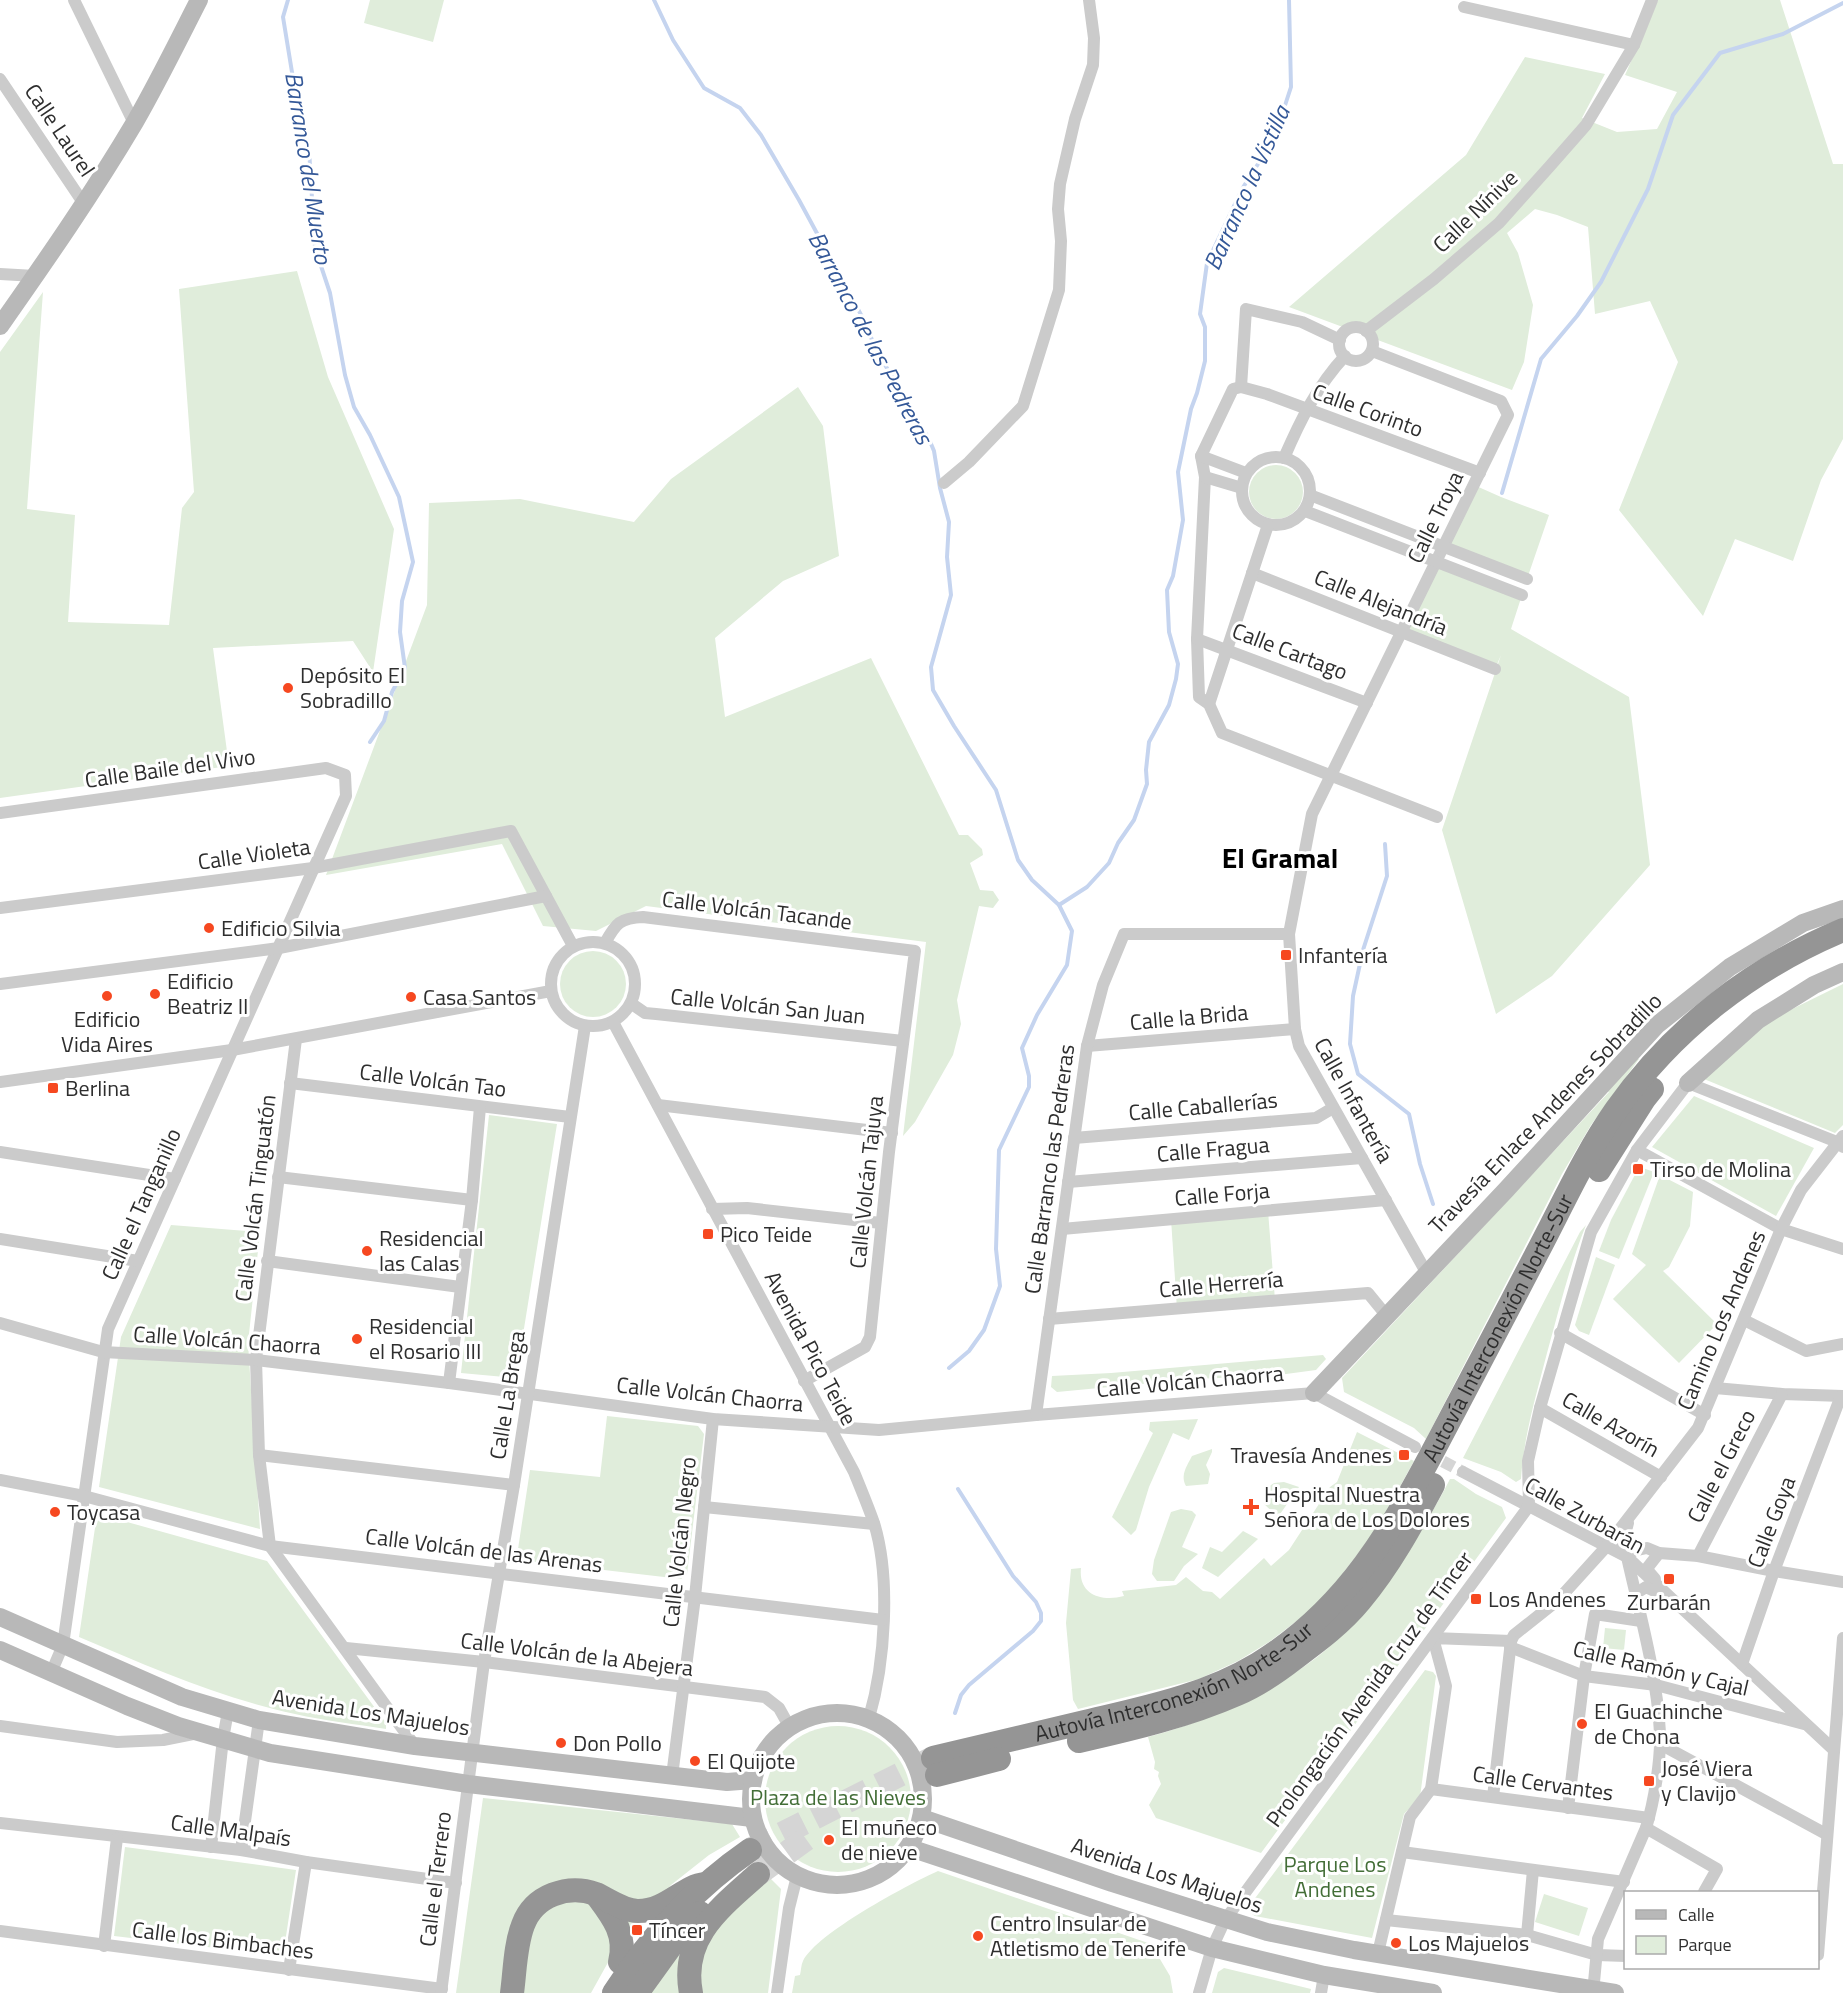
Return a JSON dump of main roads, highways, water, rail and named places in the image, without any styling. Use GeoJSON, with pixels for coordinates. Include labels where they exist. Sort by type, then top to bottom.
{"type":"FeatureCollection","features":[{"type":"Feature","properties":{"kind":"highway","name":"Autovía Interconexión Norte-Sur"},"geometry":{"type":"LineString","coordinates":[[1843,930],[1804,946],[1751,977],[1695,1021],[1655,1061],[1616,1111],[1581,1169],[1419,1478],[1377,1551],[1341,1597],[1304,1632],[1257,1664],[1204,1690],[935,1767],[1130,1729],[1196,1709],[1238,1694],[1278,1671],[1320,1640],[1359,1603],[1405,1538],[1599,1171],[1644,1099],[1695,1043],[1738,1005],[1788,972],[1843,946]]}},
{"type":"Feature","properties":{"kind":"highway"},"geometry":{"type":"LineString","coordinates":[[512,1993],[524,1923],[535,1907],[554,1893],[576,1889],[635,1911],[651,1910],[674,1900],[695,1885],[705,1884],[755,1863]]}},
{"type":"Feature","properties":{"kind":"highway"},"geometry":{"type":"LineString","coordinates":[[637,1993],[681,1932],[722,1890],[755,1863]]}},
{"type":"Feature","properties":{"kind":"highway"},"geometry":{"type":"LineString","coordinates":[[691,1993],[689,1980],[691,1963],[703,1928],[755,1863]]}},
{"type":"Feature","properties":{"kind":"highway"},"geometry":{"type":"LineString","coordinates":[[614,1993],[647,1946],[705,1884]]}},
{"type":"Feature","properties":{"kind":"highway"},"geometry":{"type":"LineString","coordinates":[[597,1895],[615,1920],[621,1934],[623,1950],[620,1962]]}},
{"type":"Feature","properties":{"kind":"highway"},"geometry":{"type":"LineString","coordinates":[[600,1993],[620,1962],[674,1900]]}},
{"type":"Feature","properties":{"kind":"waterway","name":"Barranco del Muerto"},"geometry":{"type":"LineString","coordinates":[[288,0],[283,17],[298,109],[309,149],[315,248],[330,293],[345,375],[354,407],[399,497],[413,562],[402,601],[400,632],[405,668],[392,692],[384,721],[370,742]]}},
{"type":"Feature","properties":{"kind":"waterway","name":"Barranco de las Pedreras"},"geometry":{"type":"LineString","coordinates":[[654,0],[673,40],[704,88],[740,108],[761,135],[866,324],[875,348],[929,439],[934,451],[949,522],[947,557],[951,595],[931,667],[933,690],[996,790],[1018,860],[1032,880],[1059,905],[1072,931],[1067,965],[1037,1015],[1022,1048],[1029,1076],[1029,1087],[999,1150],[996,1249],[1000,1286],[984,1330],[969,1351],[949,1368]]}},
{"type":"Feature","properties":{"kind":"waterway","name":"Barranco la Vistilla"},"geometry":{"type":"LineString","coordinates":[[1059,905],[1087,887],[1109,863],[1118,843],[1134,820],[1147,784],[1149,742],[1169,705],[1176,679],[1178,664],[1169,632],[1167,590],[1173,576],[1183,520],[1178,472],[1191,409],[1205,361],[1205,327],[1200,314],[1207,263],[1242,189],[1274,139],[1291,87],[1289,0]]}},
{"type":"Feature","properties":{"kind":"waterway"},"geometry":{"type":"LineString","coordinates":[[1502,493],[1541,359],[1577,316],[1601,282],[1648,189],[1673,115],[1720,53],[1783,34],[1843,3]]}},
{"type":"Feature","properties":{"kind":"waterway"},"geometry":{"type":"LineString","coordinates":[[1385,844],[1387,876],[1363,950],[1353,996],[1350,1044],[1358,1074],[1409,1114],[1420,1164],[1433,1204]]}},
{"type":"Feature","properties":{"kind":"waterway","name":"Barranco de las Pedreras"},"geometry":{"type":"LineString","coordinates":[[955,1713],[961,1695],[969,1685],[1033,1631],[1041,1621],[1041,1613],[1036,1602],[1013,1576],[958,1489]]}},
{"type":"Feature","properties":{"kind":"tunnel"},"geometry":{"type":"LineString","coordinates":[[1427,1453],[1463,1472]]}},
{"type":"Feature","properties":{"kind":"tunnel"},"geometry":{"type":"LineString","coordinates":[[750,1850],[933,1758]]}},
{"type":"Feature","properties":{"kind":"tunnel"},"geometry":{"type":"LineString","coordinates":[[758,1874],[806,1839]]}},
{"type":"Feature","properties":{"kind":"place","name":"Depósito El Sobradillo"},"geometry":{"type":"Point","coordinates":[288,688]}},
{"type":"Feature","properties":{"kind":"place","name":"Edificio Silvia"},"geometry":{"type":"Point","coordinates":[209,928]}},
{"type":"Feature","properties":{"kind":"place","name":"Infantería"},"geometry":{"type":"Point","coordinates":[1286,955]}},
{"type":"Feature","properties":{"kind":"place","name":"Edificio Beatriz II"},"geometry":{"type":"Point","coordinates":[155,994]}},
{"type":"Feature","properties":{"kind":"place","name":"Edificio Vida Aires"},"geometry":{"type":"Point","coordinates":[107,996]}},
{"type":"Feature","properties":{"kind":"place","name":"Casa Santos"},"geometry":{"type":"Point","coordinates":[411,997]}},
{"type":"Feature","properties":{"kind":"place","name":"Berlina"},"geometry":{"type":"Point","coordinates":[53,1088]}},
{"type":"Feature","properties":{"kind":"place","name":"Tirso de Molina"},"geometry":{"type":"Point","coordinates":[1638,1169]}},
{"type":"Feature","properties":{"kind":"place","name":"Pico Teide"},"geometry":{"type":"Point","coordinates":[708,1234]}},
{"type":"Feature","properties":{"kind":"place","name":"Residencial las Calas"},"geometry":{"type":"Point","coordinates":[367,1251]}},
{"type":"Feature","properties":{"kind":"place","name":"Residencial el Rosario III"},"geometry":{"type":"Point","coordinates":[357,1339]}},
{"type":"Feature","properties":{"kind":"place","name":"Travesía Andenes"},"geometry":{"type":"Point","coordinates":[1404,1455]}},
{"type":"Feature","properties":{"kind":"place","name":"Hospital Nuestra Señora de Los Dolores"},"geometry":{"type":"Point","coordinates":[1251,1507]}},
{"type":"Feature","properties":{"kind":"place","name":"Toycasa"},"geometry":{"type":"Point","coordinates":[55,1512]}},
{"type":"Feature","properties":{"kind":"place","name":"Zurbarán"},"geometry":{"type":"Point","coordinates":[1669,1579]}},
{"type":"Feature","properties":{"kind":"place","name":"Los Andenes"},"geometry":{"type":"Point","coordinates":[1476,1599]}},
{"type":"Feature","properties":{"kind":"place","name":"El Guachinche de Chona"},"geometry":{"type":"Point","coordinates":[1582,1724]}},
{"type":"Feature","properties":{"kind":"place","name":"Don Pollo"},"geometry":{"type":"Point","coordinates":[561,1743]}},
{"type":"Feature","properties":{"kind":"place","name":"El Quijote"},"geometry":{"type":"Point","coordinates":[695,1761]}},
{"type":"Feature","properties":{"kind":"place","name":"José Viera y Clavijo"},"geometry":{"type":"Point","coordinates":[1649,1781]}},
{"type":"Feature","properties":{"kind":"place","name":"El muñeco de nieve"},"geometry":{"type":"Point","coordinates":[829,1840]}},
{"type":"Feature","properties":{"kind":"place","name":"Tíncer"},"geometry":{"type":"Point","coordinates":[637,1930]}},
{"type":"Feature","properties":{"kind":"place","name":"Centro Insular de Atletismo de Tenerife"},"geometry":{"type":"Point","coordinates":[978,1936]}},
{"type":"Feature","properties":{"kind":"place","name":"Los Majuelos"},"geometry":{"type":"Point","coordinates":[1396,1943]}},
{"type":"Feature","properties":{"kind":"district","name":"El Gramal"},"geometry":{"type":"Point","coordinates":[1280,858]}},
{"type":"Feature","properties":{"kind":"park label","name":"Plaza de las Nieves"},"geometry":{"type":"Point","coordinates":[838,1797]}},
{"type":"Feature","properties":{"kind":"park label","name":"Parque Los Andenes"},"geometry":{"type":"Point","coordinates":[1335,1877]}}]}
